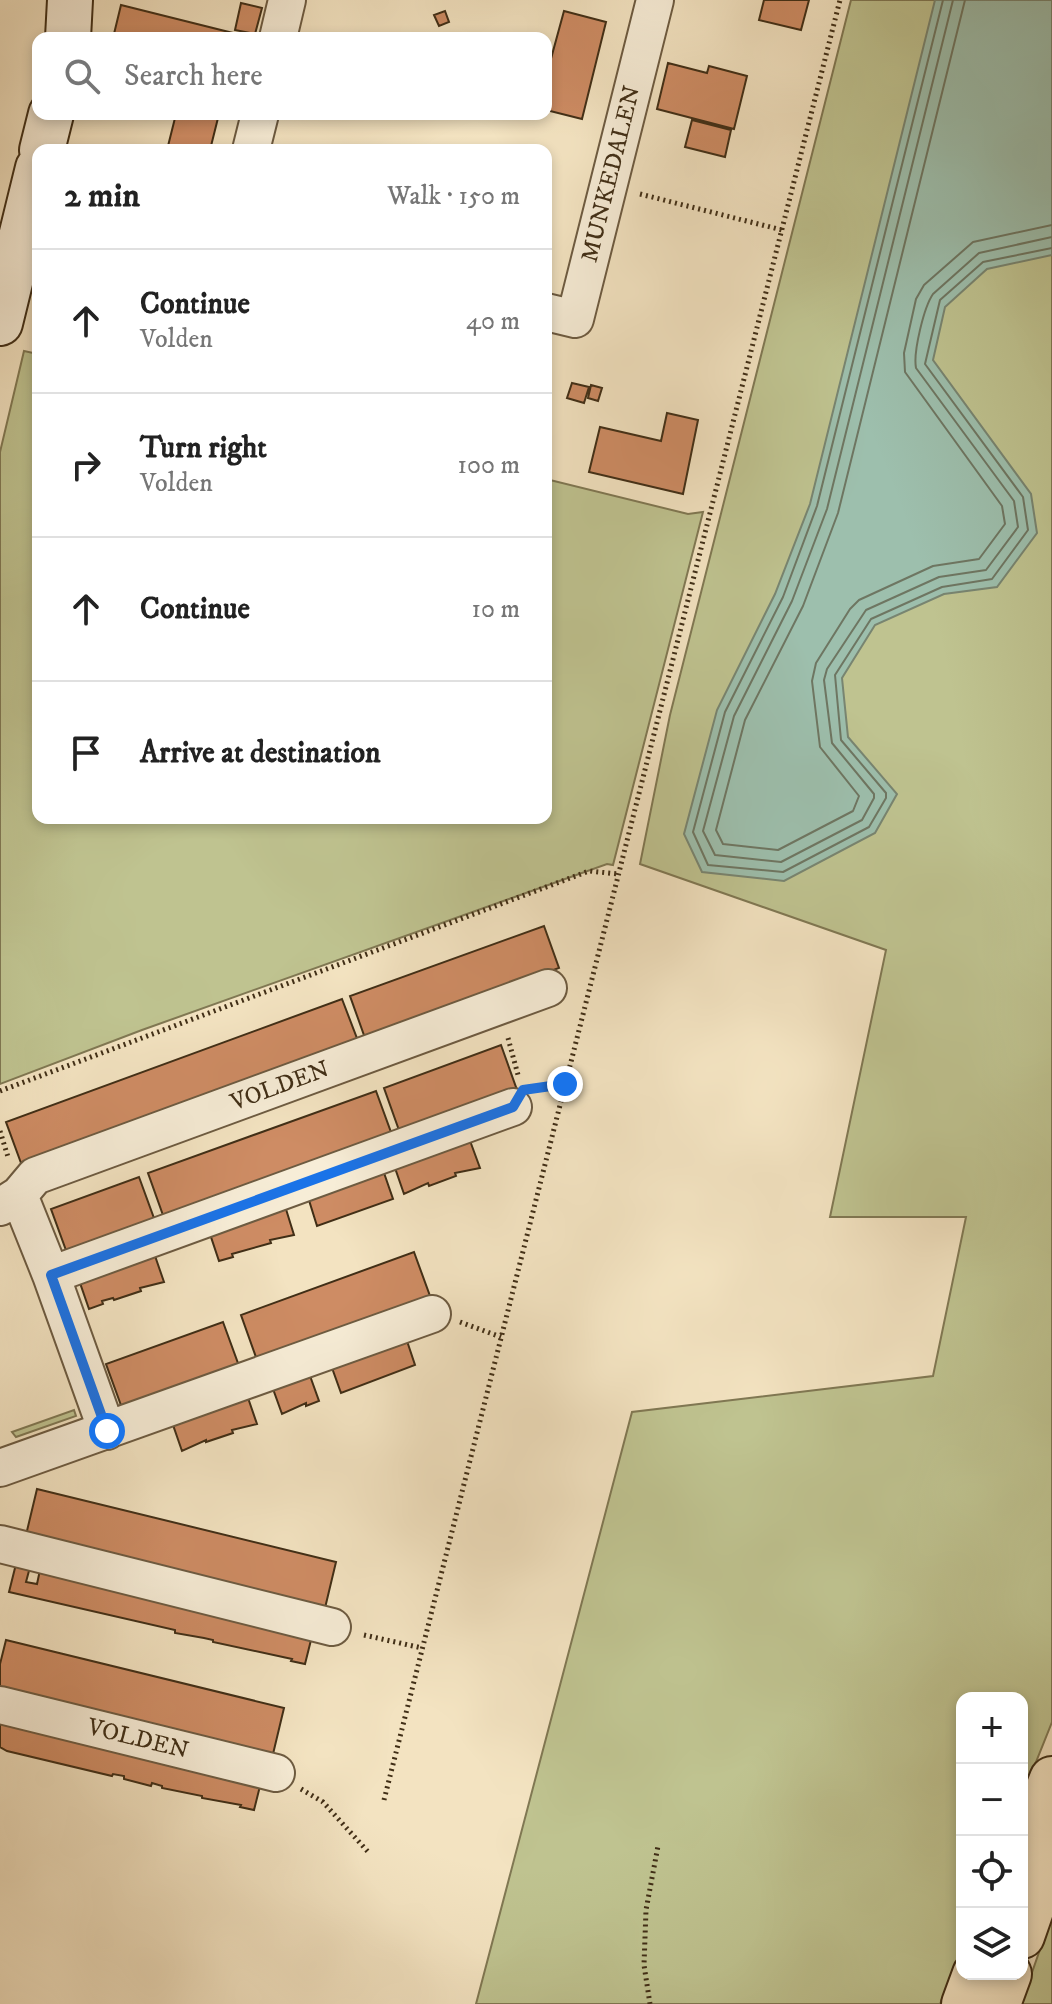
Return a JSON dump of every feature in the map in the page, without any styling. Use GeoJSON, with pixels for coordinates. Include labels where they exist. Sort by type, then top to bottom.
{"type":"FeatureCollection","features":[{"type":"Feature","properties":{"kind":"highway"},"geometry":{"type":"LineString","coordinates":[[1028,1840],[1052,1779]]}},
{"type":"Feature","properties":{"kind":"highway"},"geometry":{"type":"LineString","coordinates":[[1028,1919],[1052,1850]]}},
{"type":"Feature","properties":{"kind":"highway"},"geometry":{"type":"LineString","coordinates":[[964,2004],[973,1980]]}},
{"type":"Feature","properties":{"kind":"highway"},"geometry":{"type":"LineString","coordinates":[[998,2004],[1007,1980]]}},
{"type":"Feature","properties":{"kind":"street"},"geometry":{"type":"LineString","coordinates":[[68,32],[70,0]]}},
{"type":"Feature","properties":{"kind":"street"},"geometry":{"type":"LineString","coordinates":[[279,32],[287,0]]}},
{"type":"Feature","properties":{"kind":"street","name":"MUNKEDALEN"},"geometry":{"type":"LineString","coordinates":[[552,313],[575,319],[655,0]]}},
{"type":"Feature","properties":{"kind":"street"},"geometry":{"type":"LineString","coordinates":[[44,144],[50,120]]}},
{"type":"Feature","properties":{"kind":"street"},"geometry":{"type":"LineString","coordinates":[[252,144],[258,120]]}},
{"type":"Feature","properties":{"kind":"street"},"geometry":{"type":"LineString","coordinates":[[0,323],[32,192]]}},
{"type":"Feature","properties":{"kind":"street","name":"VOLDEN"},"geometry":{"type":"LineString","coordinates":[[107,1431],[51,1275],[9,1201],[35,1176],[548,988]]}},
{"type":"Feature","properties":{"kind":"street"},"geometry":{"type":"LineString","coordinates":[[51,1275],[518,1099]]}},
{"type":"Feature","properties":{"kind":"street"},"geometry":{"type":"LineString","coordinates":[[0,1468],[432,1314]]}},
{"type":"Feature","properties":{"kind":"street"},"geometry":{"type":"LineString","coordinates":[[0,1544],[332,1627]]}},
{"type":"Feature","properties":{"kind":"street","name":"VOLDEN"},"geometry":{"type":"LineString","coordinates":[[0,1705],[276,1773]]}},
{"type":"Feature","properties":{"kind":"path"},"geometry":{"type":"LineString","coordinates":[[384,1800],[840,0]]}},
{"type":"Feature","properties":{"kind":"path"},"geometry":{"type":"LineString","coordinates":[[608,186],[782,230]]}},
{"type":"Feature","properties":{"kind":"path"},"geometry":{"type":"LineString","coordinates":[[0,1091],[589,871],[618,874]]}},
{"type":"Feature","properties":{"kind":"path"},"geometry":{"type":"LineString","coordinates":[[498,1007],[518,1099],[565,1084]]}},
{"type":"Feature","properties":{"kind":"path"},"geometry":{"type":"LineString","coordinates":[[332,1627],[422,1648]]}},
{"type":"Feature","properties":{"kind":"path"},"geometry":{"type":"LineString","coordinates":[[276,1773],[323,1802],[370,1854]]}},
{"type":"Feature","properties":{"kind":"path"},"geometry":{"type":"LineString","coordinates":[[650,2004],[644,1965],[646,1910],[658,1846]]}},
{"type":"Feature","properties":{"kind":"green space"},"geometry":{"type":"Polygon","coordinates":[[[851,0],[1052,0],[1052,1722],[1028,1782],[1028,1692],[956,1692],[956,1963],[940,2004],[476,2004],[632,1412],[933,1376],[966,1217],[830,1217],[886,950],[640,864],[670,715],[851,0]]]}},
{"type":"Feature","properties":{"kind":"green space"},"geometry":{"type":"Polygon","coordinates":[[[24,351],[32,353],[32,824],[552,824],[552,480],[688,514],[703,512],[613,865],[607,864],[142,1030],[0,1084],[0,452],[24,351]]]}},
{"type":"Feature","properties":{"kind":"green space"},"geometry":{"type":"Polygon","coordinates":[[[74,1410],[76,1416],[16,1437],[12,1432],[74,1410]]]}},
{"type":"Feature","properties":{"kind":"green space"},"geometry":{"type":"Polygon","coordinates":[[[1052,1915],[1052,2004],[1021,2004],[1052,1915]]]}},
{"type":"Feature","properties":{"kind":"water"},"geometry":{"type":"Polygon","coordinates":[[[935,0],[1052,0],[1052,255],[987,269],[945,307],[933,360],[1031,494],[1037,533],[997,587],[944,594],[875,625],[842,678],[848,737],[897,794],[875,833],[784,881],[702,872],[684,834],[717,710],[775,594],[810,504],[935,0]]]}},
{"type":"Feature","properties":{"kind":"building"},"geometry":{"type":"Polygon","coordinates":[[[764,0],[809,0],[801,30],[759,20],[764,0]]]}},
{"type":"Feature","properties":{"kind":"building"},"geometry":{"type":"Polygon","coordinates":[[[241,3],[262,8],[256,32],[235,30],[241,3]]]}},
{"type":"Feature","properties":{"kind":"building"},"geometry":{"type":"Polygon","coordinates":[[[121,5],[229,32],[114,32],[121,5]]]}},
{"type":"Feature","properties":{"kind":"building"},"geometry":{"type":"Polygon","coordinates":[[[445,11],[449,22],[439,26],[434,15],[445,11]]]}},
{"type":"Feature","properties":{"kind":"building"},"geometry":{"type":"Polygon","coordinates":[[[564,11],[606,22],[582,119],[552,112],[552,55],[564,11]]]}},
{"type":"Feature","properties":{"kind":"building"},"geometry":{"type":"Polygon","coordinates":[[[668,63],[707,73],[709,66],[747,76],[734,129],[657,109],[668,63]]]}},
{"type":"Feature","properties":{"kind":"building"},"geometry":{"type":"Polygon","coordinates":[[[174,120],[218,120],[212,144],[168,144],[174,120]]]}},
{"type":"Feature","properties":{"kind":"building"},"geometry":{"type":"Polygon","coordinates":[[[692,120],[731,130],[725,157],[685,147],[692,120]]]}},
{"type":"Feature","properties":{"kind":"building"},"geometry":{"type":"Polygon","coordinates":[[[572,383],[589,387],[584,403],[567,398],[572,383]]]}},
{"type":"Feature","properties":{"kind":"building"},"geometry":{"type":"Polygon","coordinates":[[[591,385],[602,388],[598,401],[588,398],[591,385]]]}},
{"type":"Feature","properties":{"kind":"building"},"geometry":{"type":"Polygon","coordinates":[[[667,413],[698,420],[683,494],[589,472],[600,427],[661,441],[667,413]]]}},
{"type":"Feature","properties":{"kind":"building"},"geometry":{"type":"Polygon","coordinates":[[[544,926],[559,968],[365,1038],[350,996],[544,926]]]}},
{"type":"Feature","properties":{"kind":"building"},"geometry":{"type":"Polygon","coordinates":[[[342,999],[358,1041],[21,1163],[6,1122],[342,999]]]}},
{"type":"Feature","properties":{"kind":"building"},"geometry":{"type":"Polygon","coordinates":[[[501,1045],[517,1090],[400,1133],[384,1088],[501,1045]]]}},
{"type":"Feature","properties":{"kind":"building"},"geometry":{"type":"Polygon","coordinates":[[[376,1091],[392,1135],[164,1218],[148,1173],[376,1091]]]}},
{"type":"Feature","properties":{"kind":"building"},"geometry":{"type":"Polygon","coordinates":[[[469,1138],[480,1168],[455,1173],[456,1176],[429,1186],[428,1183],[404,1194],[394,1165],[469,1138]]]}},
{"type":"Feature","properties":{"kind":"building"},"geometry":{"type":"Polygon","coordinates":[[[383,1170],[393,1199],[317,1226],[308,1197],[383,1170]]]}},
{"type":"Feature","properties":{"kind":"building"},"geometry":{"type":"Polygon","coordinates":[[[139,1177],[155,1221],[67,1253],[51,1209],[139,1177]]]}},
{"type":"Feature","properties":{"kind":"building"},"geometry":{"type":"Polygon","coordinates":[[[285,1206],[294,1235],[270,1240],[271,1243],[219,1261],[210,1234],[285,1206]]]}},
{"type":"Feature","properties":{"kind":"building"},"geometry":{"type":"Polygon","coordinates":[[[414,1252],[430,1296],[257,1360],[241,1315],[414,1252]]]}},
{"type":"Feature","properties":{"kind":"building"},"geometry":{"type":"Polygon","coordinates":[[[154,1253],[164,1282],[140,1288],[141,1291],[114,1300],[102,1301],[103,1304],[89,1309],[79,1280],[154,1253]]]}},
{"type":"Feature","properties":{"kind":"building"},"geometry":{"type":"Polygon","coordinates":[[[223,1322],[239,1366],[122,1408],[106,1364],[223,1322]]]}},
{"type":"Feature","properties":{"kind":"building"},"geometry":{"type":"Polygon","coordinates":[[[406,1338],[415,1365],[341,1393],[331,1365],[406,1338]]]}},
{"type":"Feature","properties":{"kind":"building"},"geometry":{"type":"Polygon","coordinates":[[[309,1373],[319,1401],[306,1406],[306,1403],[282,1414],[272,1386],[309,1373]]]}},
{"type":"Feature","properties":{"kind":"building"},"geometry":{"type":"Polygon","coordinates":[[[247,1395],[257,1424],[232,1430],[233,1433],[182,1451],[172,1422],[247,1395]]]}},
{"type":"Feature","properties":{"kind":"building"},"geometry":{"type":"Polygon","coordinates":[[[37,1489],[336,1562],[325,1608],[26,1535],[37,1489]]]}},
{"type":"Feature","properties":{"kind":"building"},"geometry":{"type":"Polygon","coordinates":[[[16,1564],[30,1567],[26,1582],[37,1584],[40,1570],[312,1636],[305,1664],[9,1592],[16,1564]]]}},
{"type":"Feature","properties":{"kind":"building"},"geometry":{"type":"Polygon","coordinates":[[[6,1640],[284,1708],[273,1754],[0,1688],[0,1664],[6,1640]]]}},
{"type":"Feature","properties":{"kind":"building"},"geometry":{"type":"Polygon","coordinates":[[[0,1718],[261,1782],[254,1810],[152,1783],[151,1786],[124,1779],[124,1776],[112,1776],[7,1751],[0,1747],[0,1718]]]}},
{"type":"Feature","properties":{"kind":"route"},"geometry":{"type":"LineString","coordinates":[[107,1431],[51,1275],[513,1107],[523,1090],[565,1084]]}}]}
